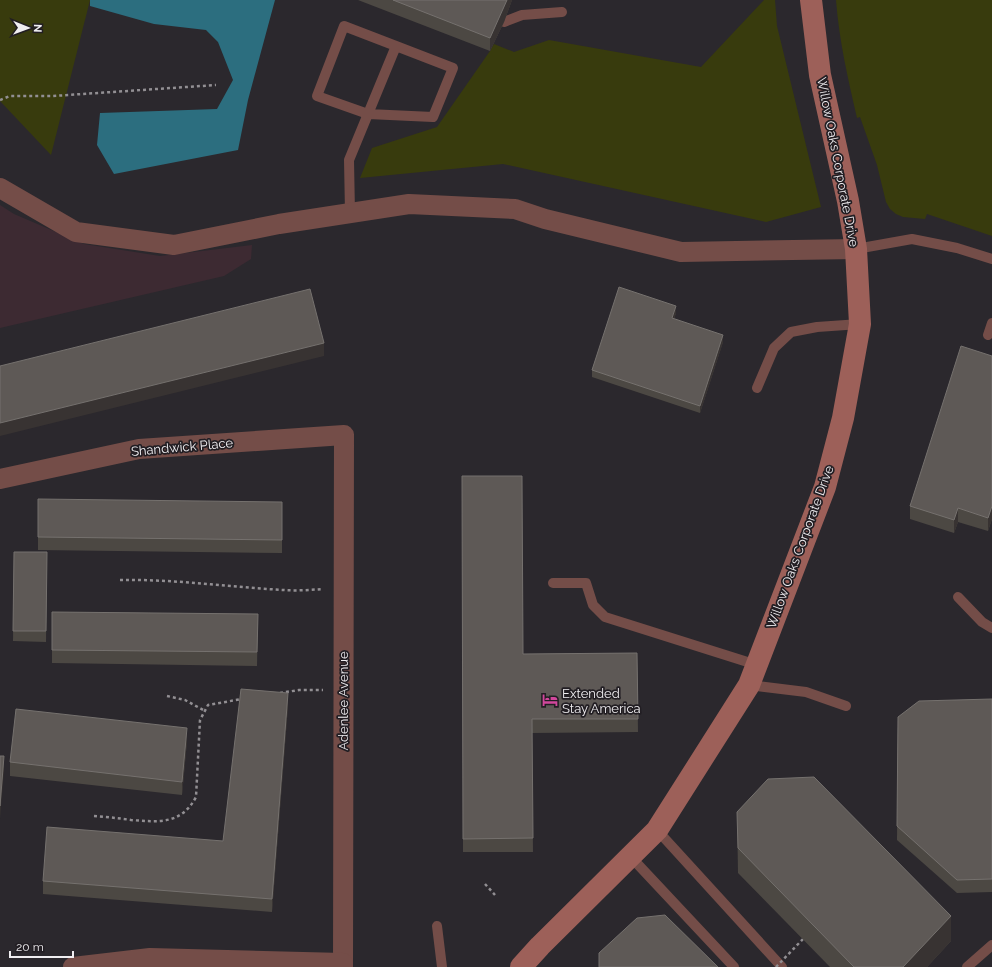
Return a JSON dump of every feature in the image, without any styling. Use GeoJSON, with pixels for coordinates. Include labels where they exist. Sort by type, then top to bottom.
{"type":"FeatureCollection","features":[{"type":"Feature","properties":{"kind":"street","name":"Willow Oaks Corporate Drive"},"geometry":{"type":"LineString","coordinates":[[521,967],[540,946],[657,830],[749,685],[825,487],[843,418],[860,324],[856,249],[848,200],[820,76],[812,0]]}},
{"type":"Feature","properties":{"kind":"street"},"geometry":{"type":"LineString","coordinates":[[0,188],[76,232],[174,245],[280,224],[408,204],[515,209],[545,219],[681,252],[856,249]]}},
{"type":"Feature","properties":{"kind":"street","name":"Shandwick Place"},"geometry":{"type":"LineString","coordinates":[[0,479],[139,448],[344,435]]}},
{"type":"Feature","properties":{"kind":"street","name":"Adenlee Avenue"},"geometry":{"type":"LineString","coordinates":[[343,965],[344,435]]}},
{"type":"Feature","properties":{"kind":"street"},"geometry":{"type":"LineString","coordinates":[[73,967],[150,958],[343,965]]}},
{"type":"Feature","properties":{"kind":"lane"},"geometry":{"type":"LineString","coordinates":[[504,22],[522,15],[562,12]]}},
{"type":"Feature","properties":{"kind":"lane"},"geometry":{"type":"LineString","coordinates":[[344,26],[396,46],[453,68],[432,117],[368,114],[317,96],[344,26]]}},
{"type":"Feature","properties":{"kind":"lane"},"geometry":{"type":"LineString","coordinates":[[350,213],[349,160],[396,46]]}},
{"type":"Feature","properties":{"kind":"lane"},"geometry":{"type":"LineString","coordinates":[[856,249],[912,239],[958,248],[992,258]]}},
{"type":"Feature","properties":{"kind":"lane"},"geometry":{"type":"LineString","coordinates":[[988,335],[992,323]]}},
{"type":"Feature","properties":{"kind":"lane"},"geometry":{"type":"LineString","coordinates":[[757,388],[774,348],[791,332],[817,327],[860,324]]}},
{"type":"Feature","properties":{"kind":"lane"},"geometry":{"type":"LineString","coordinates":[[553,582],[586,583],[593,605],[605,617],[757,665]]}},
{"type":"Feature","properties":{"kind":"lane"},"geometry":{"type":"LineString","coordinates":[[958,597],[982,622],[992,628]]}},
{"type":"Feature","properties":{"kind":"lane"},"geometry":{"type":"LineString","coordinates":[[749,685],[806,692],[846,706]]}},
{"type":"Feature","properties":{"kind":"lane"},"geometry":{"type":"LineString","coordinates":[[657,830],[782,967]]}},
{"type":"Feature","properties":{"kind":"lane"},"geometry":{"type":"LineString","coordinates":[[630,856],[734,967]]}},
{"type":"Feature","properties":{"kind":"lane"},"geometry":{"type":"LineString","coordinates":[[437,926],[442,967]]}},
{"type":"Feature","properties":{"kind":"lane"},"geometry":{"type":"LineString","coordinates":[[968,967],[992,945]]}},
{"type":"Feature","properties":{"kind":"path"},"geometry":{"type":"LineString","coordinates":[[0,100],[10,96],[53,96],[216,85]]}},
{"type":"Feature","properties":{"kind":"path"},"geometry":{"type":"LineString","coordinates":[[120,580],[222,584],[284,590],[343,589]]}},
{"type":"Feature","properties":{"kind":"path"},"geometry":{"type":"LineString","coordinates":[[276,694],[299,690],[343,691]]}},
{"type":"Feature","properties":{"kind":"path"},"geometry":{"type":"LineString","coordinates":[[168,696],[185,700],[205,711]]}},
{"type":"Feature","properties":{"kind":"path"},"geometry":{"type":"LineString","coordinates":[[94,816],[156,822],[180,816],[190,807],[196,797],[200,720],[208,705],[246,699]]}},
{"type":"Feature","properties":{"kind":"path"},"geometry":{"type":"LineString","coordinates":[[485,884],[495,895]]}},
{"type":"Feature","properties":{"kind":"path"},"geometry":{"type":"LineString","coordinates":[[776,967],[803,939]]}},
{"type":"Feature","properties":{"kind":"shaded area"},"geometry":{"type":"Polygon","coordinates":[[[0,205],[14,214],[84,244],[160,256],[252,245],[251,259],[224,276],[0,328],[0,205]]]}},
{"type":"Feature","properties":{"kind":"green space"},"geometry":{"type":"Polygon","coordinates":[[[0,0],[90,0],[51,155],[0,101],[0,0]]]}},
{"type":"Feature","properties":{"kind":"green space"},"geometry":{"type":"Polygon","coordinates":[[[764,0],[775,0],[777,26],[821,207],[766,222],[503,164],[360,178],[372,148],[437,127],[494,44],[514,52],[549,40],[701,67],[764,0]]]}},
{"type":"Feature","properties":{"kind":"green space"},"geometry":{"type":"Polygon","coordinates":[[[836,0],[992,0],[992,236],[927,214],[925,219],[903,217],[890,209],[886,202],[877,165],[860,117],[857,118],[847,74],[837,15],[836,0]]]}},
{"type":"Feature","properties":{"kind":"water"},"geometry":{"type":"Polygon","coordinates":[[[90,0],[275,0],[248,100],[238,150],[114,174],[97,145],[100,113],[217,109],[233,80],[218,42],[206,30],[154,24],[90,6],[90,0]]]}},
{"type":"Feature","properties":{"kind":"building"},"geometry":{"type":"Polygon","coordinates":[[[393,0],[507,0],[490,38],[393,0]]]}},
{"type":"Feature","properties":{"kind":"building"},"geometry":{"type":"Polygon","coordinates":[[[619,287],[676,306],[672,318],[723,335],[700,406],[592,370],[619,287]]]}},
{"type":"Feature","properties":{"kind":"building"},"geometry":{"type":"Polygon","coordinates":[[[310,289],[324,343],[0,423],[0,366],[310,289]]]}},
{"type":"Feature","properties":{"kind":"building"},"geometry":{"type":"Polygon","coordinates":[[[961,346],[992,356],[992,506],[988,518],[958,508],[954,520],[910,506],[961,346]]]}},
{"type":"Feature","properties":{"kind":"building","name":"Extended Stay America"},"geometry":{"type":"Polygon","coordinates":[[[462,476],[522,476],[523,654],[637,653],[638,719],[532,719],[533,838],[463,839],[462,476]]]}},
{"type":"Feature","properties":{"kind":"building"},"geometry":{"type":"Polygon","coordinates":[[[38,499],[282,502],[282,540],[38,537],[38,499]]]}},
{"type":"Feature","properties":{"kind":"building"},"geometry":{"type":"Polygon","coordinates":[[[14,552],[47,552],[46,631],[13,631],[14,552]]]}},
{"type":"Feature","properties":{"kind":"building"},"geometry":{"type":"Polygon","coordinates":[[[52,612],[258,614],[257,652],[52,650],[52,612]]]}},
{"type":"Feature","properties":{"kind":"building"},"geometry":{"type":"Polygon","coordinates":[[[241,689],[288,693],[272,899],[43,881],[47,827],[223,841],[241,689]]]}},
{"type":"Feature","properties":{"kind":"building"},"geometry":{"type":"Polygon","coordinates":[[[992,699],[992,879],[957,880],[897,826],[898,717],[919,701],[992,699]]]}},
{"type":"Feature","properties":{"kind":"building"},"geometry":{"type":"Polygon","coordinates":[[[16,709],[187,728],[182,782],[10,762],[16,709]]]}},
{"type":"Feature","properties":{"kind":"building"},"geometry":{"type":"Polygon","coordinates":[[[0,756],[4,756],[0,806],[0,756]]]}},
{"type":"Feature","properties":{"kind":"building"},"geometry":{"type":"Polygon","coordinates":[[[814,777],[951,916],[903,967],[854,967],[738,848],[737,812],[768,779],[814,777]]]}},
{"type":"Feature","properties":{"kind":"building"},"geometry":{"type":"Polygon","coordinates":[[[665,915],[718,967],[599,967],[599,953],[637,918],[665,915]]]}},
{"type":"Feature","properties":{"kind":"place","name":"Extended Stay America"},"geometry":{"type":"Point","coordinates":[550,700]}}]}
